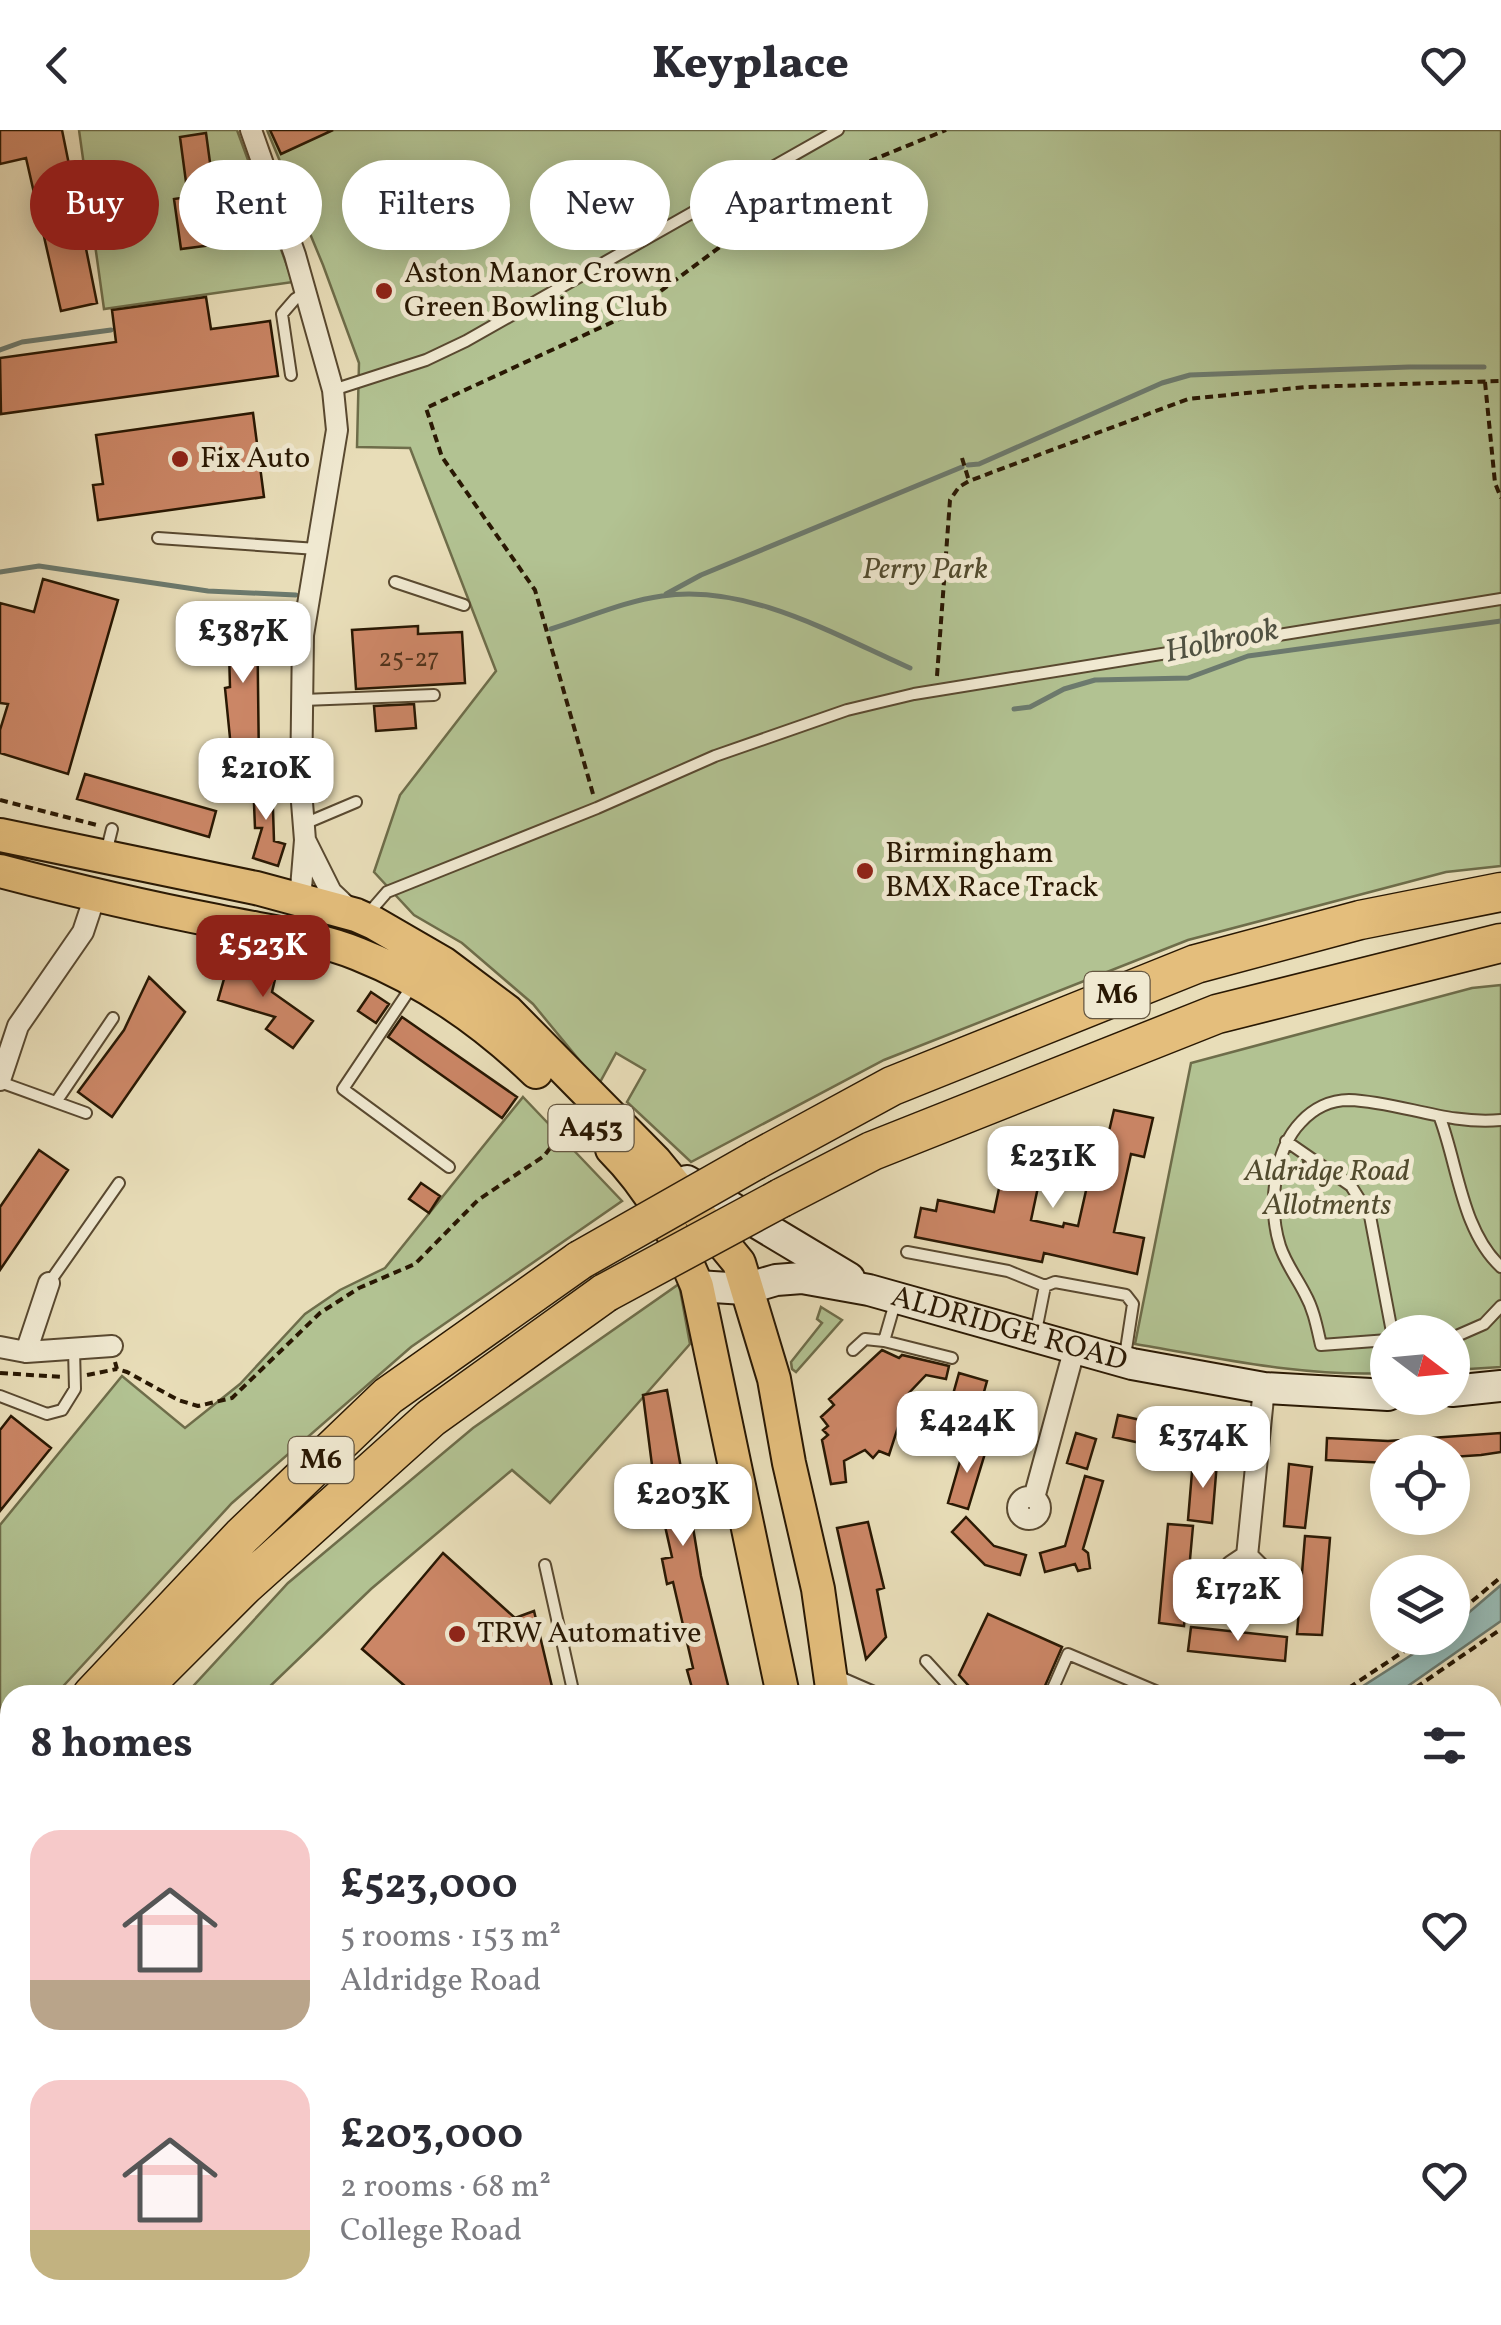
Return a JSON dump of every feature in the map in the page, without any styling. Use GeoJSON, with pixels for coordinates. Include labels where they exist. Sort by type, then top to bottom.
{"type":"FeatureCollection","features":[{"type":"Feature","properties":{"kind":"highway","name":"M6"},"geometry":{"type":"LineString","coordinates":[[101,1685],[242,1536],[388,1396],[580,1260],[756,1160],[892,1086],[1196,964],[1360,920],[1501,892]]}},
{"type":"Feature","properties":{"kind":"highway","name":"M6"},"geometry":{"type":"LineString","coordinates":[[145,1685],[244,1585],[431,1418],[605,1294],[872,1151],[1217,1014],[1501,943]]}},
{"type":"Feature","properties":{"kind":"main road","name":"ALDRIDGE ROAD"},"geometry":{"type":"LineString","coordinates":[[0,835],[109,844],[360,917],[442,963],[507,1011],[655,1161],[742,1276]]}},
{"type":"Feature","properties":{"kind":"main road"},"geometry":{"type":"LineString","coordinates":[[95,896],[109,844]]}},
{"type":"Feature","properties":{"kind":"main road","name":"A453"},"geometry":{"type":"LineString","coordinates":[[0,871],[95,896],[299,936],[356,953],[415,981],[448,999],[505,1042],[638,1175],[681,1247],[697,1286],[782,1685]]}},
{"type":"Feature","properties":{"kind":"main road"},"geometry":{"type":"LineString","coordinates":[[300,900],[305,915],[356,953]]}},
{"type":"Feature","properties":{"kind":"main road","name":"A453"},"geometry":{"type":"LineString","coordinates":[[742,1276],[774,1379],[788,1463],[809,1506],[831,1684]]}},
{"type":"Feature","properties":{"kind":"main road"},"geometry":{"type":"LineString","coordinates":[[772,1630],[757,1466],[779,1460],[788,1463]]}},
{"type":"Feature","properties":{"kind":"street"},"geometry":{"type":"LineString","coordinates":[[251,130],[306,292],[333,390],[337,430],[303,635],[305,832],[300,900]]}},
{"type":"Feature","properties":{"kind":"street"},"geometry":{"type":"LineString","coordinates":[[305,832],[331,892],[360,917]]}},
{"type":"Feature","properties":{"kind":"street"},"geometry":{"type":"LineString","coordinates":[[0,1081],[18,1026],[83,932],[95,896]]}},
{"type":"Feature","properties":{"kind":"street","name":"ALDRIDGE ROAD"},"geometry":{"type":"LineString","coordinates":[[655,1161],[830,1267],[883,1294]]}},
{"type":"Feature","properties":{"kind":"street","name":"ALDRIDGE ROAD"},"geometry":{"type":"LineString","coordinates":[[742,1276],[768,1253],[830,1267]]}},
{"type":"Feature","properties":{"kind":"street","name":"ALDRIDGE ROAD"},"geometry":{"type":"LineString","coordinates":[[697,1286],[742,1276],[802,1278],[883,1294],[1124,1362],[1264,1388],[1316,1384],[1370,1392]]}},
{"type":"Feature","properties":{"kind":"street"},"geometry":{"type":"LineString","coordinates":[[26,1352],[49,1283]]}},
{"type":"Feature","properties":{"kind":"street"},"geometry":{"type":"LineString","coordinates":[[0,1348],[26,1352],[112,1346]]}},
{"type":"Feature","properties":{"kind":"street"},"geometry":{"type":"LineString","coordinates":[[1034,1498],[1076,1347]]}},
{"type":"Feature","properties":{"kind":"street"},"geometry":{"type":"LineString","coordinates":[[1470,1389],[1501,1386]]}},
{"type":"Feature","properties":{"kind":"street"},"geometry":{"type":"LineString","coordinates":[[1248,1556],[1264,1388]]}},
{"type":"Feature","properties":{"kind":"lane"},"geometry":{"type":"LineString","coordinates":[[333,390],[426,360],[466,341],[838,130]]}},
{"type":"Feature","properties":{"kind":"lane"},"geometry":{"type":"LineString","coordinates":[[292,375],[282,314],[306,292]]}},
{"type":"Feature","properties":{"kind":"lane"},"geometry":{"type":"LineString","coordinates":[[158,538],[317,549]]}},
{"type":"Feature","properties":{"kind":"lane"},"geometry":{"type":"LineString","coordinates":[[395,582],[464,605]]}},
{"type":"Feature","properties":{"kind":"lane"},"geometry":{"type":"LineString","coordinates":[[360,917],[386,892],[715,756],[847,710],[936,691],[1501,599]]}},
{"type":"Feature","properties":{"kind":"lane"},"geometry":{"type":"LineString","coordinates":[[302,700],[434,695]]}},
{"type":"Feature","properties":{"kind":"lane"},"geometry":{"type":"LineString","coordinates":[[305,832],[356,802]]}},
{"type":"Feature","properties":{"kind":"lane"},"geometry":{"type":"LineString","coordinates":[[415,981],[343,1089],[449,1167]]}},
{"type":"Feature","properties":{"kind":"lane"},"geometry":{"type":"LineString","coordinates":[[56,1102],[113,1018]]}},
{"type":"Feature","properties":{"kind":"lane"},"geometry":{"type":"LineString","coordinates":[[0,1081],[86,1113]]}},
{"type":"Feature","properties":{"kind":"lane"},"geometry":{"type":"LineString","coordinates":[[1370,1342],[1321,1346],[1306,1296],[1288,1267],[1279,1242],[1278,1163],[1286,1142],[1305,1117],[1325,1104],[1343,1100],[1406,1108],[1440,1118],[1501,1120]]}},
{"type":"Feature","properties":{"kind":"lane"},"geometry":{"type":"LineString","coordinates":[[1440,1118],[1471,1219],[1487,1252],[1501,1267]]}},
{"type":"Feature","properties":{"kind":"lane"},"geometry":{"type":"LineString","coordinates":[[1448,1139],[1460,1119]]}},
{"type":"Feature","properties":{"kind":"lane"},"geometry":{"type":"LineString","coordinates":[[1286,1142],[1351,1186],[1370,1216],[1389,1315]]}},
{"type":"Feature","properties":{"kind":"lane"},"geometry":{"type":"LineString","coordinates":[[49,1283],[119,1183]]}},
{"type":"Feature","properties":{"kind":"lane"},"geometry":{"type":"LineString","coordinates":[[907,1252],[1008,1270],[1045,1286],[1055,1282],[1126,1295],[1133,1304],[1124,1362]]}},
{"type":"Feature","properties":{"kind":"lane"},"geometry":{"type":"LineString","coordinates":[[1036,1337],[1045,1286]]}},
{"type":"Feature","properties":{"kind":"lane"},"geometry":{"type":"LineString","coordinates":[[883,1294],[884,1340]]}},
{"type":"Feature","properties":{"kind":"lane"},"geometry":{"type":"LineString","coordinates":[[1470,1330],[1484,1324],[1501,1306]]}},
{"type":"Feature","properties":{"kind":"lane"},"geometry":{"type":"LineString","coordinates":[[853,1350],[865,1338],[952,1358]]}},
{"type":"Feature","properties":{"kind":"lane"},"geometry":{"type":"LineString","coordinates":[[0,1396],[54,1414],[72,1398],[74,1349]]}},
{"type":"Feature","properties":{"kind":"lane"},"geometry":{"type":"LineString","coordinates":[[544,1565],[572,1685]]}},
{"type":"Feature","properties":{"kind":"lane"},"geometry":{"type":"LineString","coordinates":[[1054,1685],[1068,1654],[1141,1685]]}},
{"type":"Feature","properties":{"kind":"lane"},"geometry":{"type":"LineString","coordinates":[[926,1661],[948,1685]]}},
{"type":"Feature","properties":{"kind":"path"},"geometry":{"type":"LineString","coordinates":[[597,808],[535,590],[442,456],[426,408],[630,314],[744,229],[833,176],[946,130]]}},
{"type":"Feature","properties":{"kind":"path"},"geometry":{"type":"LineString","coordinates":[[936,691],[950,500],[969,481],[1188,399],[1306,387],[1501,381]]}},
{"type":"Feature","properties":{"kind":"path"},"geometry":{"type":"LineString","coordinates":[[1485,382],[1495,484],[1501,498]]}},
{"type":"Feature","properties":{"kind":"path"},"geometry":{"type":"LineString","coordinates":[[962,458],[969,481]]}},
{"type":"Feature","properties":{"kind":"path"},"geometry":{"type":"LineString","coordinates":[[0,1373],[75,1377],[117,1369],[198,1406],[232,1398],[320,1313],[358,1288],[415,1264],[478,1200],[544,1156],[577,1114]]}},
{"type":"Feature","properties":{"kind":"path"},"geometry":{"type":"LineString","coordinates":[[112,1346],[117,1369]]}},
{"type":"Feature","properties":{"kind":"path"},"geometry":{"type":"LineString","coordinates":[[1470,1603],[1501,1577]]}},
{"type":"Feature","properties":{"kind":"path"},"geometry":{"type":"LineString","coordinates":[[1419,1685],[1501,1629]]}},
{"type":"Feature","properties":{"kind":"path"},"geometry":{"type":"LineString","coordinates":[[1353,1685],[1398,1655]]}},
{"type":"Feature","properties":{"kind":"green space"},"geometry":{"type":"Polygon","coordinates":[[[79,130],[237,130],[248,160],[179,160],[179,250],[281,250],[293,282],[104,309],[96,250],[159,250],[159,160],[83,160],[79,130]]]}},
{"type":"Feature","properties":{"kind":"green space","name":"Perry Park"},"geometry":{"type":"Polygon","coordinates":[[[267,130],[1501,130],[1501,866],[1446,872],[1188,940],[884,1060],[691,1162],[627,1102],[645,1070],[616,1053],[599,1084],[533,1004],[462,943],[414,915],[374,872],[400,795],[496,671],[410,448],[357,447],[359,363],[317,250],[322,250],[322,160],[279,160],[267,130]]]}},
{"type":"Feature","properties":{"kind":"green space","name":"Aldridge Road Allotments"},"geometry":{"type":"Polygon","coordinates":[[[1501,985],[1501,1367],[1470,1369],[1470,1315],[1370,1315],[1370,1373],[1292,1369],[1135,1344],[1191,1063],[1472,988],[1501,985]]]}},
{"type":"Feature","properties":{"kind":"green space"},"geometry":{"type":"Polygon","coordinates":[[[523,1097],[622,1201],[411,1347],[232,1503],[64,1685],[0,1685],[0,1525],[122,1376],[185,1428],[240,1384],[305,1314],[340,1290],[385,1268],[523,1097]]]}},
{"type":"Feature","properties":{"kind":"green space"},"geometry":{"type":"Polygon","coordinates":[[[679,1284],[690,1344],[550,1503],[512,1470],[371,1589],[271,1685],[194,1685],[288,1583],[473,1428],[679,1284]]]}},
{"type":"Feature","properties":{"kind":"green space"},"geometry":{"type":"Polygon","coordinates":[[[821,1307],[842,1320],[796,1372],[791,1362],[822,1323],[817,1319],[821,1307]]]}},
{"type":"Feature","properties":{"kind":"water"},"geometry":{"type":"Polygon","coordinates":[[[1501,1585],[1501,1621],[1470,1643],[1470,1611],[1501,1585]]]}},
{"type":"Feature","properties":{"kind":"water"},"geometry":{"type":"Polygon","coordinates":[[[1411,1655],[1452,1655],[1409,1685],[1365,1685],[1411,1655]]]}},
{"type":"Feature","properties":{"kind":"building"},"geometry":{"type":"Polygon","coordinates":[[[0,130],[62,130],[68,160],[30,160],[30,175],[26,158],[0,164],[0,130]]]}},
{"type":"Feature","properties":{"kind":"building"},"geometry":{"type":"Polygon","coordinates":[[[270,130],[333,130],[281,154],[270,130]]]}},
{"type":"Feature","properties":{"kind":"building"},"geometry":{"type":"Polygon","coordinates":[[[206,133],[210,160],[183,160],[180,137],[206,133]]]}},
{"type":"Feature","properties":{"kind":"building"},"geometry":{"type":"Polygon","coordinates":[[[179,198],[179,235],[174,199],[179,198]]]}},
{"type":"Feature","properties":{"kind":"building"},"geometry":{"type":"Polygon","coordinates":[[[47,250],[86,250],[97,303],[61,311],[47,250]]]}},
{"type":"Feature","properties":{"kind":"building"},"geometry":{"type":"Polygon","coordinates":[[[206,297],[211,329],[270,321],[278,376],[1,414],[0,358],[116,342],[112,310],[206,297]]]}},
{"type":"Feature","properties":{"kind":"building","name":"Fix Auto"},"geometry":{"type":"Polygon","coordinates":[[[253,413],[264,497],[98,520],[93,485],[103,484],[96,435],[253,413]]]}},
{"type":"Feature","properties":{"kind":"building"},"geometry":{"type":"Polygon","coordinates":[[[43,579],[118,600],[68,774],[0,753],[0,730],[8,704],[0,703],[0,603],[34,612],[43,579]]]}},
{"type":"Feature","properties":{"kind":"building"},"geometry":{"type":"Polygon","coordinates":[[[231,604],[257,604],[259,766],[233,768],[225,688],[230,687],[225,630],[231,630],[231,604]]]}},
{"type":"Feature","properties":{"kind":"building"},"geometry":{"type":"Polygon","coordinates":[[[418,626],[418,634],[462,632],[465,683],[356,689],[352,630],[418,626]]]}},
{"type":"Feature","properties":{"kind":"building"},"geometry":{"type":"Polygon","coordinates":[[[414,704],[416,728],[376,731],[374,706],[414,704]]]}},
{"type":"Feature","properties":{"kind":"building"},"geometry":{"type":"Polygon","coordinates":[[[85,774],[216,811],[209,837],[77,799],[85,774]]]}},
{"type":"Feature","properties":{"kind":"building"},"geometry":{"type":"Polygon","coordinates":[[[272,778],[274,841],[285,844],[278,866],[253,858],[262,828],[255,828],[253,779],[272,778]]]}},
{"type":"Feature","properties":{"kind":"building"},"geometry":{"type":"Polygon","coordinates":[[[230,958],[277,971],[272,992],[313,1021],[293,1048],[266,1029],[275,1017],[218,1000],[230,958]]]}},
{"type":"Feature","properties":{"kind":"building"},"geometry":{"type":"Polygon","coordinates":[[[149,977],[185,1012],[112,1117],[78,1092],[124,1030],[149,977]]]}},
{"type":"Feature","properties":{"kind":"building"},"geometry":{"type":"Polygon","coordinates":[[[371,992],[389,1004],[376,1023],[358,1011],[371,992]]]}},
{"type":"Feature","properties":{"kind":"building"},"geometry":{"type":"Polygon","coordinates":[[[402,1017],[517,1097],[502,1118],[388,1037],[402,1017]]]}},
{"type":"Feature","properties":{"kind":"building"},"geometry":{"type":"Polygon","coordinates":[[[1114,1110],[1153,1118],[1144,1157],[1131,1154],[1114,1232],[1144,1238],[1137,1274],[1044,1253],[1042,1262],[915,1237],[921,1208],[936,1211],[938,1200],[994,1212],[1004,1165],[1041,1173],[1031,1220],[1078,1226],[1097,1142],[1106,1144],[1114,1110]]]}},
{"type":"Feature","properties":{"kind":"building"},"geometry":{"type":"Polygon","coordinates":[[[39,1150],[68,1170],[0,1270],[0,1207],[39,1150]]]}},
{"type":"Feature","properties":{"kind":"building"},"geometry":{"type":"Polygon","coordinates":[[[421,1183],[440,1196],[429,1213],[409,1199],[421,1183]]]}},
{"type":"Feature","properties":{"kind":"building"},"geometry":{"type":"Polygon","coordinates":[[[882,1350],[899,1358],[902,1355],[949,1366],[946,1379],[926,1375],[909,1393],[889,1455],[879,1451],[873,1458],[865,1450],[844,1461],[846,1482],[831,1484],[822,1440],[828,1435],[823,1430],[828,1426],[821,1417],[834,1405],[829,1399],[882,1350]]]}},
{"type":"Feature","properties":{"kind":"building"},"geometry":{"type":"Polygon","coordinates":[[[959,1373],[987,1381],[980,1406],[952,1398],[959,1373]]]}},
{"type":"Feature","properties":{"kind":"building"},"geometry":{"type":"Polygon","coordinates":[[[667,1390],[682,1474],[686,1473],[691,1496],[688,1497],[701,1576],[728,1685],[691,1685],[687,1670],[693,1668],[673,1582],[667,1584],[662,1559],[672,1557],[653,1473],[643,1395],[667,1390]]]}},
{"type":"Feature","properties":{"kind":"building"},"geometry":{"type":"Polygon","coordinates":[[[997,1407],[1020,1414],[1011,1444],[989,1437],[997,1407]]]}},
{"type":"Feature","properties":{"kind":"building"},"geometry":{"type":"Polygon","coordinates":[[[1118,1415],[1177,1428],[1172,1450],[1113,1437],[1118,1415]]]}},
{"type":"Feature","properties":{"kind":"building"},"geometry":{"type":"Polygon","coordinates":[[[11,1416],[51,1448],[0,1511],[0,1430],[11,1416]]]}},
{"type":"Feature","properties":{"kind":"building"},"geometry":{"type":"Polygon","coordinates":[[[1076,1433],[1096,1439],[1087,1469],[1067,1463],[1076,1433]]]}},
{"type":"Feature","properties":{"kind":"building"},"geometry":{"type":"Polygon","coordinates":[[[1501,1433],[1501,1452],[1470,1456],[1470,1435],[1501,1433]]]}},
{"type":"Feature","properties":{"kind":"building"},"geometry":{"type":"Polygon","coordinates":[[[1327,1438],[1370,1440],[1370,1462],[1326,1460],[1327,1438]]]}},
{"type":"Feature","properties":{"kind":"building"},"geometry":{"type":"Polygon","coordinates":[[[965,1444],[986,1450],[968,1509],[948,1503],[965,1444]]]}},
{"type":"Feature","properties":{"kind":"building"},"geometry":{"type":"Polygon","coordinates":[[[1193,1460],[1217,1462],[1212,1523],[1188,1520],[1193,1460]]]}},
{"type":"Feature","properties":{"kind":"building"},"geometry":{"type":"Polygon","coordinates":[[[1289,1464],[1312,1467],[1305,1528],[1284,1526],[1289,1464]]]}},
{"type":"Feature","properties":{"kind":"building"},"geometry":{"type":"Polygon","coordinates":[[[1085,1476],[1103,1481],[1083,1549],[1088,1553],[1090,1568],[1078,1571],[1075,1564],[1045,1572],[1040,1553],[1065,1546],[1085,1476]]]}},
{"type":"Feature","properties":{"kind":"building"},"geometry":{"type":"Polygon","coordinates":[[[966,1517],[994,1546],[1026,1555],[1020,1575],[985,1565],[952,1532],[966,1517]]]}},
{"type":"Feature","properties":{"kind":"building"},"geometry":{"type":"Polygon","coordinates":[[[868,1522],[884,1588],[877,1590],[886,1637],[866,1659],[837,1528],[868,1522]]]}},
{"type":"Feature","properties":{"kind":"building"},"geometry":{"type":"Polygon","coordinates":[[[1168,1524],[1193,1526],[1184,1626],[1159,1623],[1168,1524]]]}},
{"type":"Feature","properties":{"kind":"building"},"geometry":{"type":"Polygon","coordinates":[[[1305,1536],[1330,1538],[1322,1635],[1297,1634],[1305,1536]]]}},
{"type":"Feature","properties":{"kind":"building","name":"TRW Automative"},"geometry":{"type":"Polygon","coordinates":[[[443,1553],[515,1618],[534,1611],[552,1685],[404,1685],[362,1649],[443,1553]]]}},
{"type":"Feature","properties":{"kind":"building"},"geometry":{"type":"Polygon","coordinates":[[[988,1614],[1062,1647],[1045,1685],[968,1685],[959,1675],[988,1614]]]}},
{"type":"Feature","properties":{"kind":"building"},"geometry":{"type":"Polygon","coordinates":[[[1191,1627],[1287,1637],[1285,1661],[1188,1651],[1191,1627]]]}},
{"type":"Feature","properties":{"kind":"waterway"},"geometry":{"type":"LineString","coordinates":[[0,350],[22,342],[111,330]]}},
{"type":"Feature","properties":{"kind":"waterway"},"geometry":{"type":"LineString","coordinates":[[968,465],[979,464],[1162,383],[1190,375],[1484,367]]}},
{"type":"Feature","properties":{"kind":"waterway"},"geometry":{"type":"LineString","coordinates":[[666,594],[701,575],[962,467]]}},
{"type":"Feature","properties":{"kind":"waterway","name":"Holbrook"},"geometry":{"type":"LineString","coordinates":[[0,572],[39,566],[208,591],[296,595]]}},
{"type":"Feature","properties":{"kind":"waterway","name":"Holbrook"},"geometry":{"type":"LineString","coordinates":[[551,629],[648,598],[694,594],[726,597],[790,615],[910,668]]}},
{"type":"Feature","properties":{"kind":"waterway","name":"Holbrook"},"geometry":{"type":"LineString","coordinates":[[1014,709],[1030,707],[1064,689],[1095,680],[1188,678],[1248,656],[1501,621]]}},
{"type":"Feature","properties":{"kind":"place","name":"Aston Manor Crown Green Bowling Club"},"geometry":{"type":"Point","coordinates":[384,291]}},
{"type":"Feature","properties":{"kind":"place","name":"Fix Auto"},"geometry":{"type":"Point","coordinates":[180,459]}},
{"type":"Feature","properties":{"kind":"place","name":"Birmingham BMX Race Track"},"geometry":{"type":"Point","coordinates":[865,871]}},
{"type":"Feature","properties":{"kind":"place","name":"TRW Automative"},"geometry":{"type":"Point","coordinates":[457,1634]}}]}
